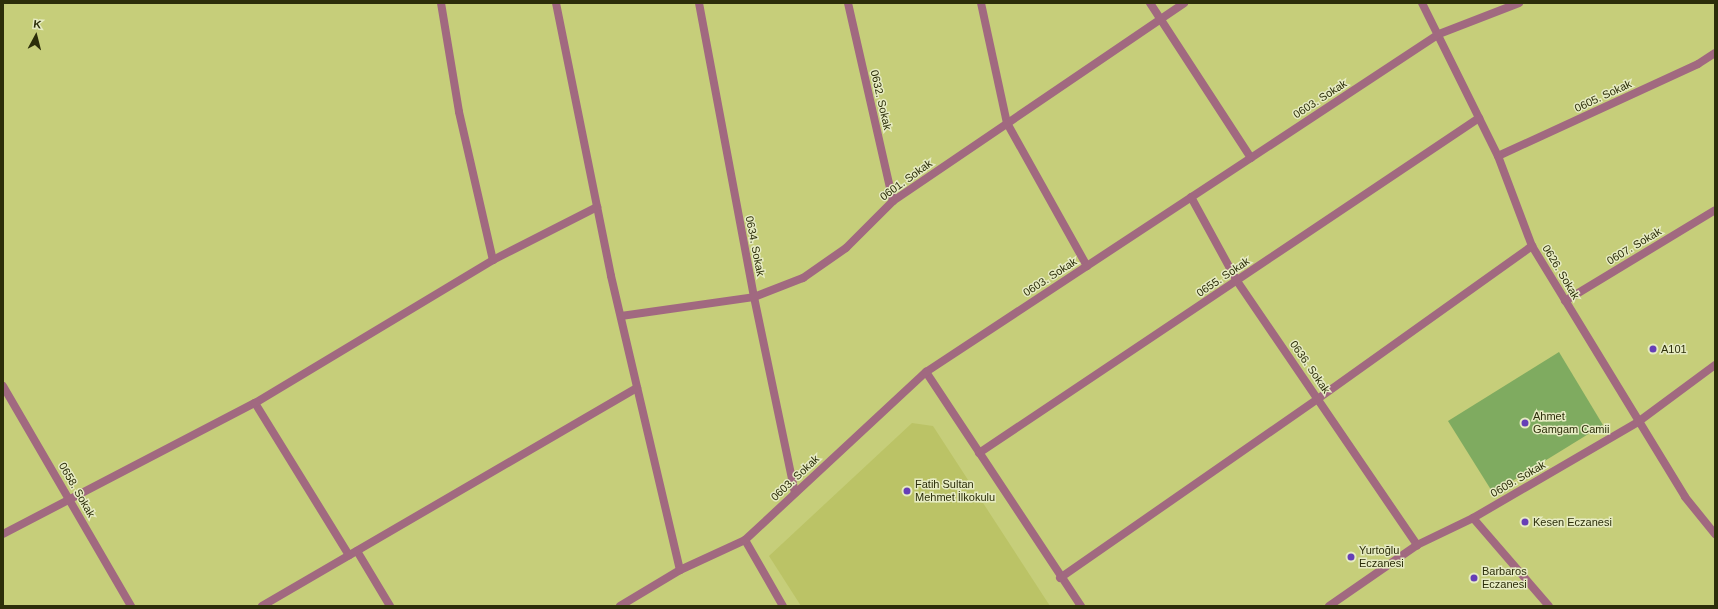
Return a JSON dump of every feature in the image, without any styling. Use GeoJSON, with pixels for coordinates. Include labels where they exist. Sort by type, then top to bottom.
{"type":"FeatureCollection","features":[{"type":"Feature","properties":{"kind":"street"},"geometry":{"type":"LineString","coordinates":[[441,3],[459,112],[493,260]]}},
{"type":"Feature","properties":{"kind":"street"},"geometry":{"type":"LineString","coordinates":[[556,3],[621,316],[680,570]]}},
{"type":"Feature","properties":{"kind":"street","name":"0634. Sokak"},"geometry":{"type":"LineString","coordinates":[[699,3],[754,297],[795,493]]}},
{"type":"Feature","properties":{"kind":"street","name":"0632. Sokak"},"geometry":{"type":"LineString","coordinates":[[848,3],[893,201]]}},
{"type":"Feature","properties":{"kind":"street"},"geometry":{"type":"LineString","coordinates":[[981,3],[1007,122],[1087,266]]}},
{"type":"Feature","properties":{"kind":"street"},"geometry":{"type":"LineString","coordinates":[[1150,3],[1251,158]]}},
{"type":"Feature","properties":{"kind":"street","name":"0601. Sokak"},"geometry":{"type":"LineString","coordinates":[[621,316],[754,297],[803,278],[846,248],[893,201],[1159,18],[1184,3]]}},
{"type":"Feature","properties":{"kind":"street","name":"0626. Sokak"},"geometry":{"type":"LineString","coordinates":[[1422,3],[1439,34],[1498,156],[1532,246],[1685,497],[1715,534]]}},
{"type":"Feature","properties":{"kind":"street","name":"0603. Sokak"},"geometry":{"type":"LineString","coordinates":[[620,606],[680,570],[745,540],[926,372],[1439,34],[1519,3]]}},
{"type":"Feature","properties":{"kind":"street","name":"0605. Sokak"},"geometry":{"type":"LineString","coordinates":[[1498,156],[1698,64],[1715,53]]}},
{"type":"Feature","properties":{"kind":"street","name":"0655. Sokak"},"geometry":{"type":"LineString","coordinates":[[978,453],[1479,118]]}},
{"type":"Feature","properties":{"kind":"street","name":"0636. Sokak"},"geometry":{"type":"LineString","coordinates":[[1191,197],[1237,281],[1319,398],[1417,545]]}},
{"type":"Feature","properties":{"kind":"street"},"geometry":{"type":"LineString","coordinates":[[3,534],[255,403],[493,260],[597,206]]}},
{"type":"Feature","properties":{"kind":"street","name":"0607. Sokak"},"geometry":{"type":"LineString","coordinates":[[1565,301],[1715,210]]}},
{"type":"Feature","properties":{"kind":"street"},"geometry":{"type":"LineString","coordinates":[[1060,578],[1319,398],[1532,246]]}},
{"type":"Feature","properties":{"kind":"street","name":"0609. Sokak"},"geometry":{"type":"LineString","coordinates":[[1329,606],[1417,545],[1473,518],[1638,422],[1715,365]]}},
{"type":"Feature","properties":{"kind":"street"},"geometry":{"type":"LineString","coordinates":[[926,372],[1060,578],[1081,606]]}},
{"type":"Feature","properties":{"kind":"street","name":"0658. Sokak"},"geometry":{"type":"LineString","coordinates":[[3,386],[131,606]]}},
{"type":"Feature","properties":{"kind":"street"},"geometry":{"type":"LineString","coordinates":[[262,606],[637,388]]}},
{"type":"Feature","properties":{"kind":"street"},"geometry":{"type":"LineString","coordinates":[[255,403],[349,556]]}},
{"type":"Feature","properties":{"kind":"street"},"geometry":{"type":"LineString","coordinates":[[1473,518],[1549,606]]}},
{"type":"Feature","properties":{"kind":"street"},"geometry":{"type":"LineString","coordinates":[[745,540],[783,606]]}},
{"type":"Feature","properties":{"kind":"street"},"geometry":{"type":"LineString","coordinates":[[357,551],[390,606]]}},
{"type":"Feature","properties":{"kind":"shaded area","name":"Fatih Sultan Mehmet İlkokulu"},"geometry":{"type":"Polygon","coordinates":[[[912,423],[933,426],[1050,606],[801,606],[769,556],[912,423]]]}},
{"type":"Feature","properties":{"kind":"building","name":"Ahmet Gamgam Camii"},"geometry":{"type":"Polygon","coordinates":[[[1559,352],[1603,425],[1493,493],[1448,421],[1559,352]]]}},
{"type":"Feature","properties":{"kind":"place","name":"A101"},"geometry":{"type":"Point","coordinates":[1653,349]}},
{"type":"Feature","properties":{"kind":"place","name":"Ahmet Gamgam Camii"},"geometry":{"type":"Point","coordinates":[1525,423]}},
{"type":"Feature","properties":{"kind":"place","name":"Fatih Sultan Mehmet İlkokulu"},"geometry":{"type":"Point","coordinates":[907,491]}},
{"type":"Feature","properties":{"kind":"place","name":"Kesen Eczanesi"},"geometry":{"type":"Point","coordinates":[1525,522]}},
{"type":"Feature","properties":{"kind":"place","name":"Yurtoğlu Eczanesi"},"geometry":{"type":"Point","coordinates":[1351,557]}},
{"type":"Feature","properties":{"kind":"place","name":"Barbaros Eczanesi"},"geometry":{"type":"Point","coordinates":[1474,578]}}]}
